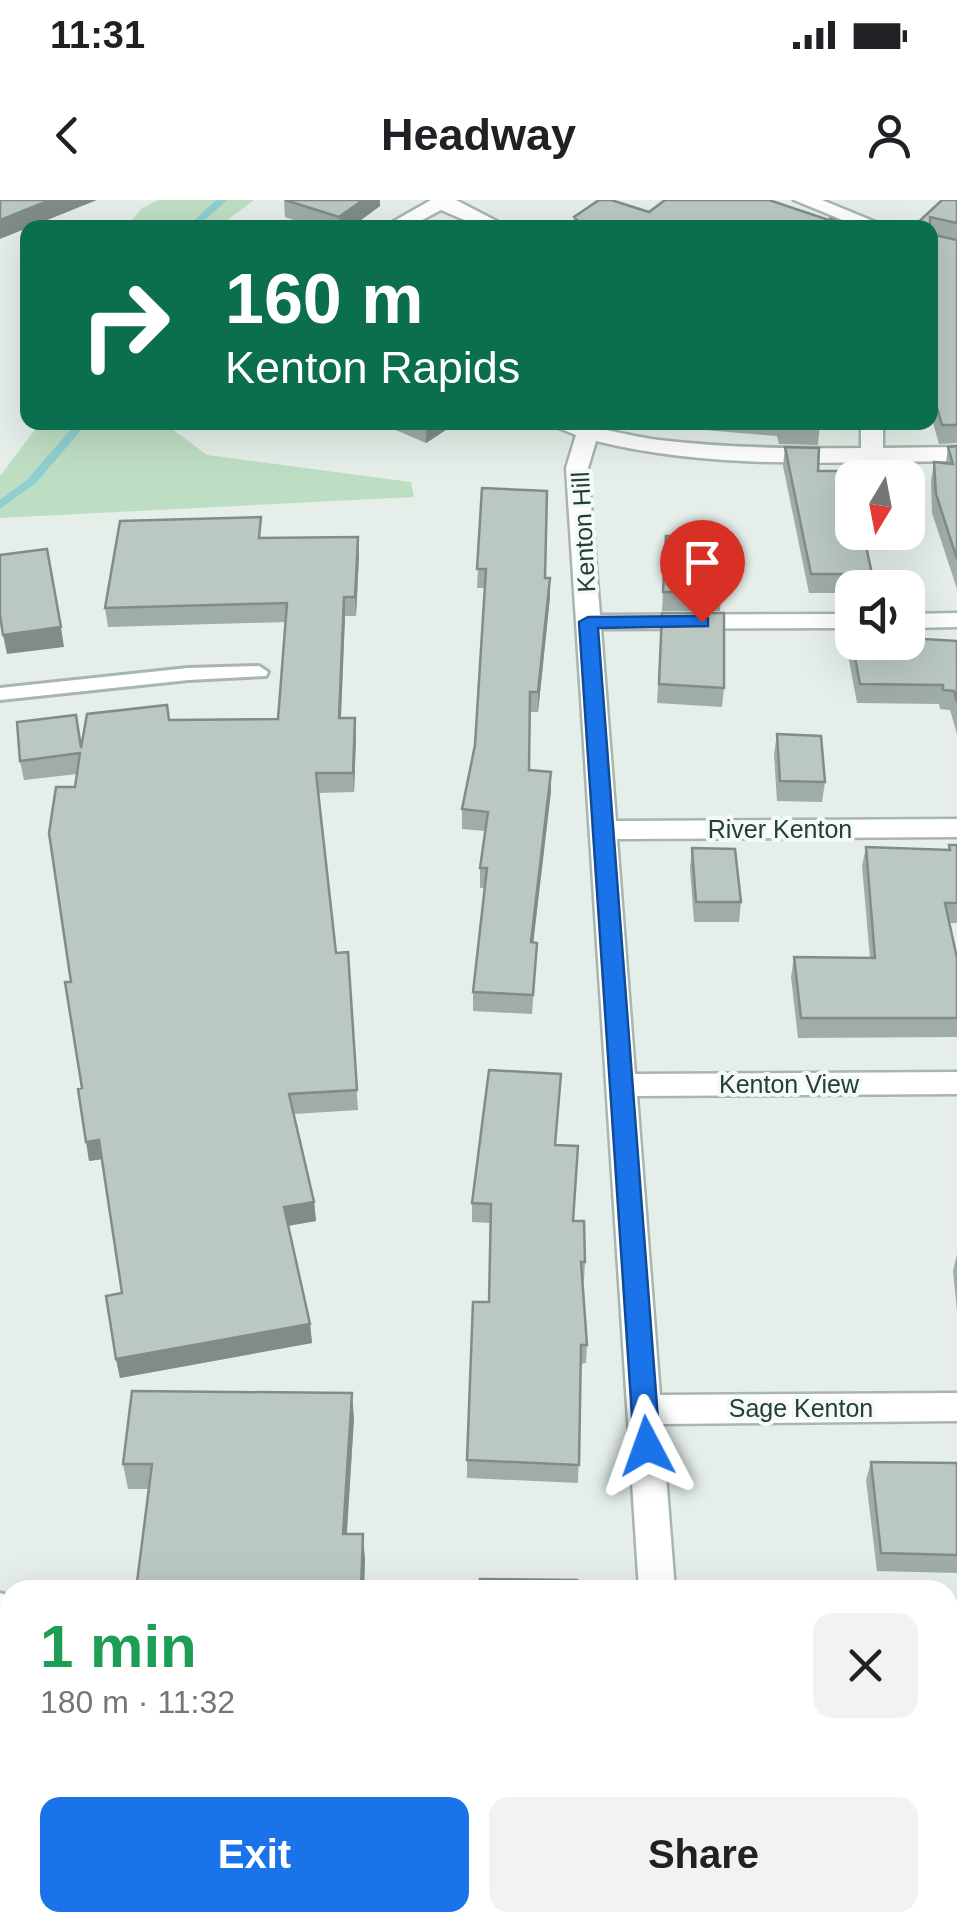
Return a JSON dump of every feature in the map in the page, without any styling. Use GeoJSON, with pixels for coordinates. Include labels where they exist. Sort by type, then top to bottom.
{"type":"FeatureCollection","features":[{"type":"Feature","properties":{"kind":"street"},"geometry":{"type":"LineString","coordinates":[[804,200],[859,220]]}},
{"type":"Feature","properties":{"kind":"street"},"geometry":{"type":"LineString","coordinates":[[406,220],[443,201],[484,220]]}},
{"type":"Feature","properties":{"kind":"street"},"geometry":{"type":"LineString","coordinates":[[576,430],[650,448],[710,453],[957,454]]}},
{"type":"Feature","properties":{"kind":"street"},"geometry":{"type":"LineString","coordinates":[[872,430],[872,454]]}},
{"type":"Feature","properties":{"kind":"street","name":"Kenton Hill"},"geometry":{"type":"LineString","coordinates":[[587,434],[577,468],[656,1580]]}},
{"type":"Feature","properties":{"kind":"street"},"geometry":{"type":"LineString","coordinates":[[925,620],[957,620]]}},
{"type":"Feature","properties":{"kind":"street"},"geometry":{"type":"LineString","coordinates":[[588,622],[835,621]]}},
{"type":"Feature","properties":{"kind":"street","name":"River Kenton"},"geometry":{"type":"LineString","coordinates":[[603,830],[957,828]]}},
{"type":"Feature","properties":{"kind":"street","name":"Kenton View"},"geometry":{"type":"LineString","coordinates":[[622,1086],[957,1084]]}},
{"type":"Feature","properties":{"kind":"street","name":"Sage Kenton"},"geometry":{"type":"LineString","coordinates":[[644,1410],[957,1407]]}},
{"type":"Feature","properties":{"kind":"lane"},"geometry":{"type":"LineString","coordinates":[[0,694],[173,676],[260,672]]}},
{"type":"Feature","properties":{"kind":"green space"},"geometry":{"type":"Polygon","coordinates":[[[158,200],[254,200],[227,220],[132,220],[141,209],[158,200]]]}},
{"type":"Feature","properties":{"kind":"green space"},"geometry":{"type":"Polygon","coordinates":[[[35,430],[173,430],[207,455],[411,482],[414,497],[0,518],[0,476],[35,430]]]}},
{"type":"Feature","properties":{"kind":"building"},"geometry":{"type":"Polygon","coordinates":[[[0,200],[50,200],[0,220],[0,200]]]}},
{"type":"Feature","properties":{"kind":"building"},"geometry":{"type":"Polygon","coordinates":[[[285,200],[363,200],[339,217],[285,200]]]}},
{"type":"Feature","properties":{"kind":"building"},"geometry":{"type":"Polygon","coordinates":[[[599,200],[649,212],[665,200],[769,200],[829,220],[577,220],[574,217],[599,200]]]}},
{"type":"Feature","properties":{"kind":"building"},"geometry":{"type":"Polygon","coordinates":[[[942,200],[957,200],[957,223],[930,217],[921,220],[942,200]]]}},
{"type":"Feature","properties":{"kind":"building"},"geometry":{"type":"Polygon","coordinates":[[[938,236],[957,240],[957,425],[942,425],[938,411],[938,236]]]}},
{"type":"Feature","properties":{"kind":"building"},"geometry":{"type":"Polygon","coordinates":[[[957,446],[957,559],[936,494],[934,462],[953,464],[948,447],[957,446]]]}},
{"type":"Feature","properties":{"kind":"building"},"geometry":{"type":"Polygon","coordinates":[[[785,447],[819,448],[818,471],[835,471],[835,550],[867,550],[871,570],[811,574],[785,447]]]}},
{"type":"Feature","properties":{"kind":"building"},"geometry":{"type":"Polygon","coordinates":[[[482,488],[547,491],[545,578],[550,578],[538,692],[530,692],[529,770],[551,772],[531,942],[537,943],[533,995],[473,992],[487,868],[480,868],[488,812],[462,809],[475,745],[486,569],[477,569],[482,488]]]}},
{"type":"Feature","properties":{"kind":"building"},"geometry":{"type":"Polygon","coordinates":[[[261,517],[259,538],[358,537],[355,597],[344,597],[339,718],[355,718],[353,773],[316,773],[336,953],[348,952],[357,1090],[289,1094],[314,1202],[284,1207],[310,1324],[116,1359],[106,1296],[122,1293],[99,1140],[86,1142],[78,1089],[82,1088],[65,982],[71,982],[49,833],[56,787],[75,787],[80,753],[20,761],[17,722],[76,715],[81,748],[87,714],[167,705],[169,720],[278,719],[287,603],[105,608],[120,521],[261,517]]]}},
{"type":"Feature","properties":{"kind":"building"},"geometry":{"type":"Polygon","coordinates":[[[666,536],[713,536],[721,592],[663,592],[666,536]]]}},
{"type":"Feature","properties":{"kind":"building"},"geometry":{"type":"Polygon","coordinates":[[[47,549],[61,627],[3,635],[0,555],[47,549]]]}},
{"type":"Feature","properties":{"kind":"building"},"geometry":{"type":"Polygon","coordinates":[[[662,613],[724,613],[724,688],[659,684],[662,613]]]}},
{"type":"Feature","properties":{"kind":"building"},"geometry":{"type":"Polygon","coordinates":[[[925,639],[957,641],[957,702],[954,691],[943,690],[943,685],[860,684],[855,660],[925,660],[925,639]]]}},
{"type":"Feature","properties":{"kind":"building"},"geometry":{"type":"Polygon","coordinates":[[[777,734],[821,736],[825,782],[780,781],[777,734]]]}},
{"type":"Feature","properties":{"kind":"building"},"geometry":{"type":"Polygon","coordinates":[[[949,845],[957,845],[957,903],[945,903],[957,958],[957,1018],[801,1018],[794,957],[875,958],[866,847],[950,850],[949,845]]]}},
{"type":"Feature","properties":{"kind":"building"},"geometry":{"type":"Polygon","coordinates":[[[692,848],[735,849],[741,902],[696,902],[692,848]]]}},
{"type":"Feature","properties":{"kind":"building"},"geometry":{"type":"Polygon","coordinates":[[[489,1070],[561,1074],[555,1145],[578,1146],[573,1221],[584,1221],[585,1262],[581,1262],[587,1345],[581,1345],[579,1465],[467,1460],[473,1302],[489,1302],[491,1204],[472,1203],[489,1070]]]}},
{"type":"Feature","properties":{"kind":"building"},"geometry":{"type":"Polygon","coordinates":[[[132,1391],[352,1393],[343,1534],[363,1534],[361,1580],[137,1580],[152,1464],[123,1464],[132,1391]]]}},
{"type":"Feature","properties":{"kind":"building"},"geometry":{"type":"Polygon","coordinates":[[[871,1462],[957,1463],[957,1555],[881,1553],[871,1462]]]}},
{"type":"Feature","properties":{"kind":"waterway"},"geometry":{"type":"LineString","coordinates":[[199,220],[222,200]]}},
{"type":"Feature","properties":{"kind":"waterway"},"geometry":{"type":"LineString","coordinates":[[0,506],[32,481],[76,430]]}},
{"type":"Feature","properties":{"kind":"route"},"geometry":{"type":"LineString","coordinates":[[647,1446],[588,622],[702,622]]}}]}
